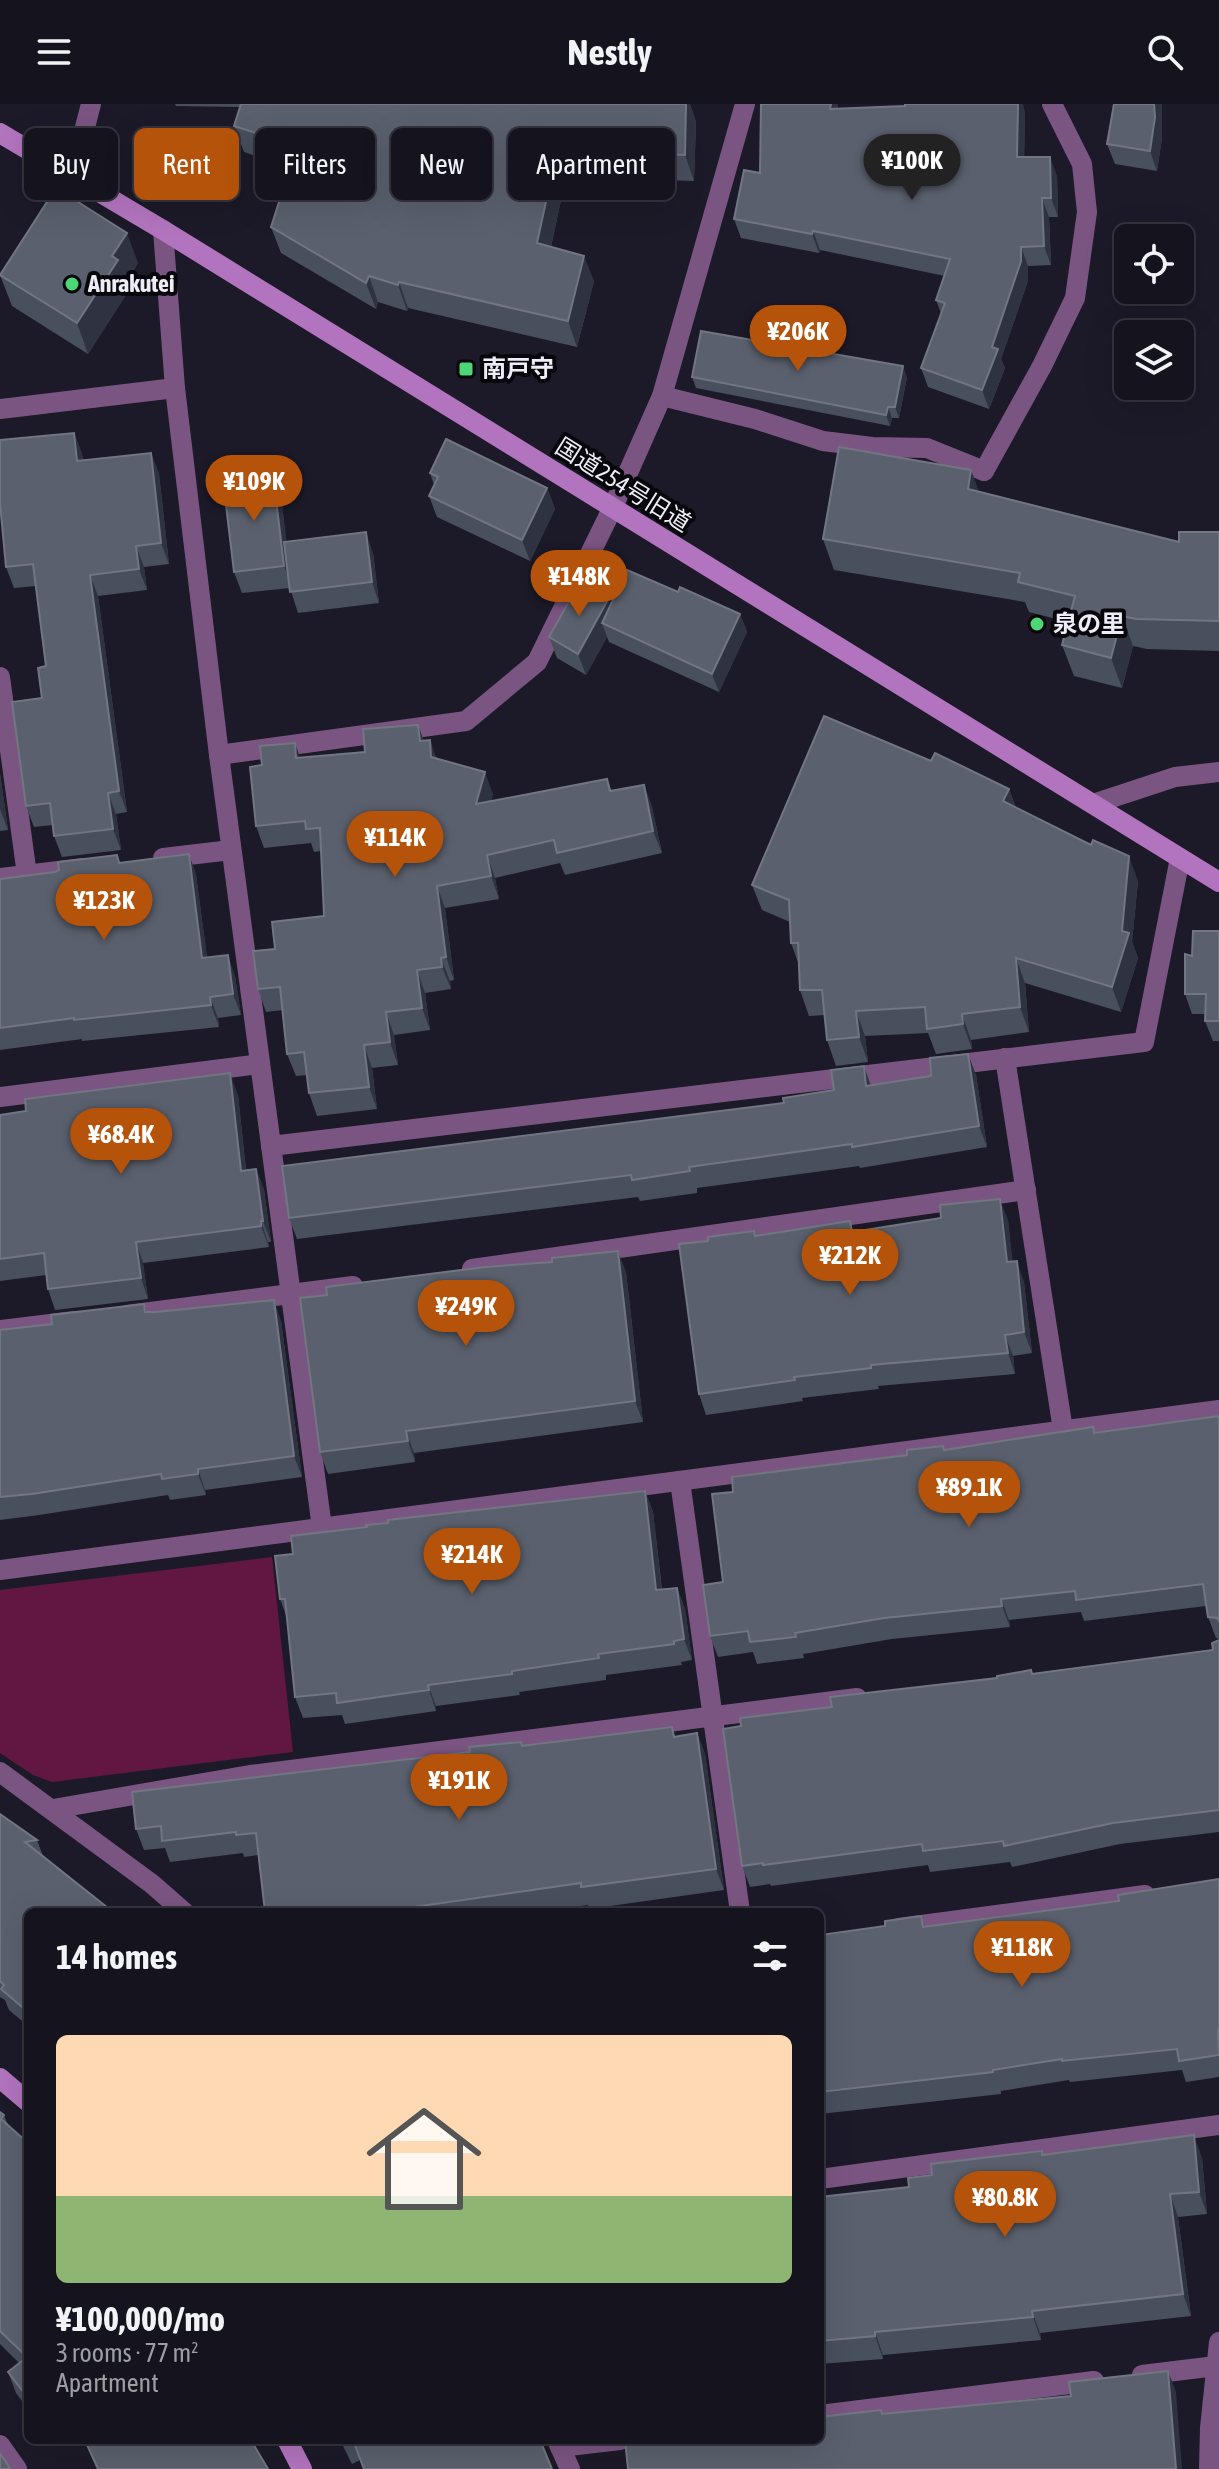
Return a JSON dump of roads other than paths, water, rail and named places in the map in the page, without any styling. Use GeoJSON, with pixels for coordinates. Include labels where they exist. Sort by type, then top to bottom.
{"type":"FeatureCollection","features":[{"type":"Feature","properties":{"kind":"street"},"geometry":{"type":"LineString","coordinates":[[85,128],[91,104]]}},
{"type":"Feature","properties":{"kind":"street"},"geometry":{"type":"LineString","coordinates":[[219,755],[466,721],[537,662],[612,509],[662,396],[745,104]]}},
{"type":"Feature","properties":{"kind":"street"},"geometry":{"type":"LineString","coordinates":[[662,396],[755,419],[823,441],[872,447],[927,448],[984,471],[1042,366],[1075,298],[1087,212],[1082,164],[1052,104]]}},
{"type":"Feature","properties":{"kind":"street","name":"国道254号旧道"},"geometry":{"type":"LineString","coordinates":[[0,133],[24,148]]}},
{"type":"Feature","properties":{"kind":"street","name":"国道254号旧道"},"geometry":{"type":"LineString","coordinates":[[110,200],[1219,882]]}},
{"type":"Feature","properties":{"kind":"street"},"geometry":{"type":"LineString","coordinates":[[163,230],[175,388],[219,755],[322,1528]]}},
{"type":"Feature","properties":{"kind":"street"},"geometry":{"type":"LineString","coordinates":[[0,409],[175,388]]}},
{"type":"Feature","properties":{"kind":"street"},"geometry":{"type":"LineString","coordinates":[[0,677],[27,875]]}},
{"type":"Feature","properties":{"kind":"street"},"geometry":{"type":"LineString","coordinates":[[1093,804],[1175,777],[1219,772]]}},
{"type":"Feature","properties":{"kind":"street"},"geometry":{"type":"LineString","coordinates":[[137,861],[231,850]]}},
{"type":"Feature","properties":{"kind":"street"},"geometry":{"type":"LineString","coordinates":[[271,1146],[1144,1042],[1180,858]]}},
{"type":"Feature","properties":{"kind":"street"},"geometry":{"type":"LineString","coordinates":[[0,878],[105,865]]}},
{"type":"Feature","properties":{"kind":"street"},"geometry":{"type":"LineString","coordinates":[[1005,1058],[1063,1430]]}},
{"type":"Feature","properties":{"kind":"street"},"geometry":{"type":"LineString","coordinates":[[0,1097],[260,1064]]}},
{"type":"Feature","properties":{"kind":"street"},"geometry":{"type":"LineString","coordinates":[[447,1273],[1026,1190]]}},
{"type":"Feature","properties":{"kind":"street"},"geometry":{"type":"LineString","coordinates":[[0,1330],[369,1284]]}},
{"type":"Feature","properties":{"kind":"street"},"geometry":{"type":"LineString","coordinates":[[0,1570],[1219,1410]]}},
{"type":"Feature","properties":{"kind":"street"},"geometry":{"type":"LineString","coordinates":[[680,1481],[739,1908]]}},
{"type":"Feature","properties":{"kind":"street"},"geometry":{"type":"LineString","coordinates":[[53,1809],[250,1775],[871,1696]]}},
{"type":"Feature","properties":{"kind":"street"},"geometry":{"type":"LineString","coordinates":[[0,1772],[152,1884],[179,1908]]}},
{"type":"Feature","properties":{"kind":"street"},"geometry":{"type":"LineString","coordinates":[[881,1931],[1158,1893]]}},
{"type":"Feature","properties":{"kind":"street"},"geometry":{"type":"LineString","coordinates":[[0,2078],[24,2099]]}},
{"type":"Feature","properties":{"kind":"street"},"geometry":{"type":"LineString","coordinates":[[824,2178],[1219,2125]]}},
{"type":"Feature","properties":{"kind":"street"},"geometry":{"type":"LineString","coordinates":[[1209,2469],[1219,2342]]}},
{"type":"Feature","properties":{"kind":"street"},"geometry":{"type":"LineString","coordinates":[[824,2415],[1216,2366]]}},
{"type":"Feature","properties":{"kind":"street"},"geometry":{"type":"LineString","coordinates":[[289,2444],[302,2469]]}},
{"type":"Feature","properties":{"kind":"street"},"geometry":{"type":"LineString","coordinates":[[558,2444],[570,2469]]}},
{"type":"Feature","properties":{"kind":"street"},"geometry":{"type":"LineString","coordinates":[[0,2445],[17,2469]]}},
{"type":"Feature","properties":{"kind":"place","name":"Anrakutei"},"geometry":{"type":"Point","coordinates":[72,284]}},
{"type":"Feature","properties":{"kind":"place","name":"南戸守"},"geometry":{"type":"Point","coordinates":[466,369]}},
{"type":"Feature","properties":{"kind":"place","name":"泉の里"},"geometry":{"type":"Point","coordinates":[1037,624]}}]}
